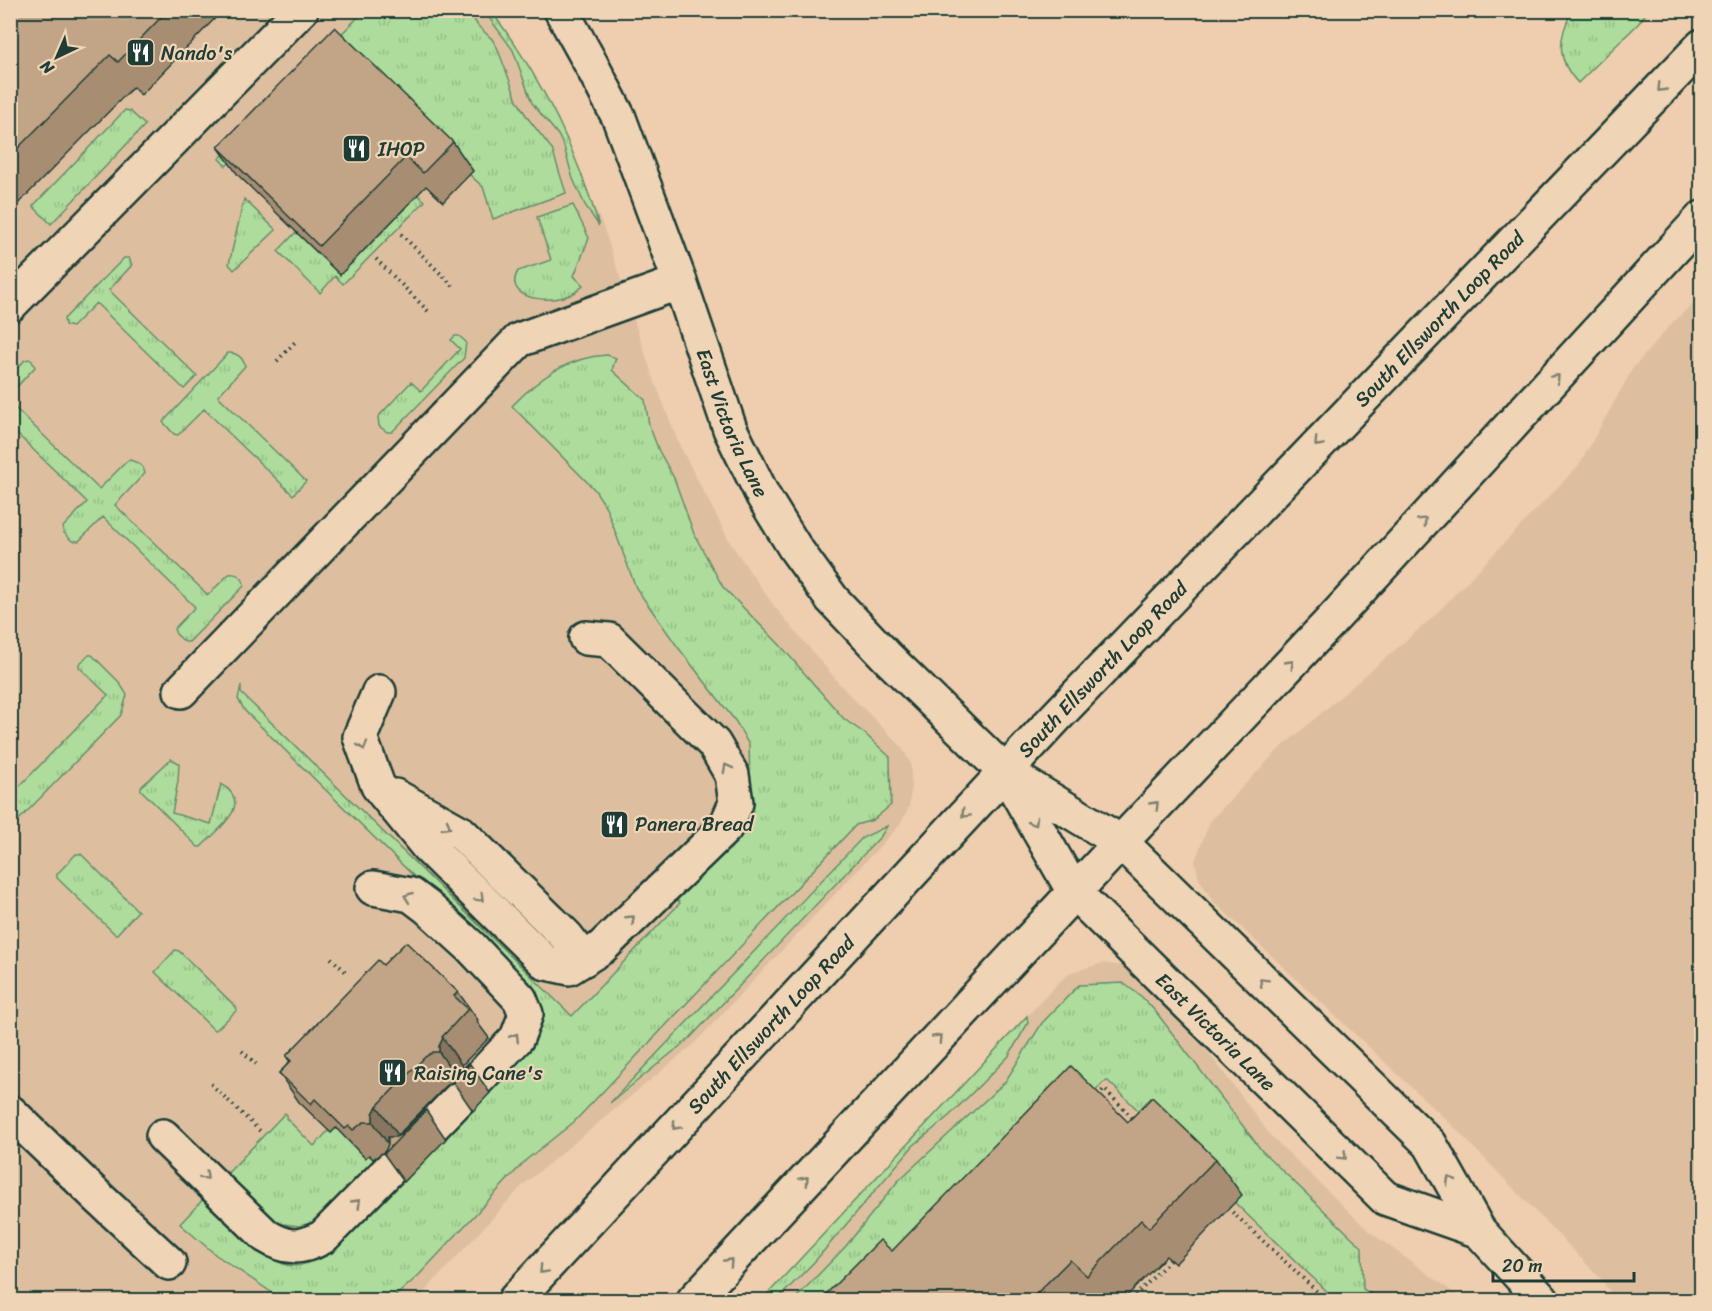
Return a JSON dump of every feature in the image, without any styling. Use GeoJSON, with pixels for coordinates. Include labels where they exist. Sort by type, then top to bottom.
{"type":"FeatureCollection","features":[{"type":"Feature","properties":{"kind":"main road"},"geometry":{"type":"LineString","coordinates":[[10,305],[301,10]]}},
{"type":"Feature","properties":{"kind":"main road","name":"East Victoria Lane"},"geometry":{"type":"LineString","coordinates":[[561,10],[619,118],[680,282],[730,429],[763,496],[795,548],[832,599],[888,658],[1005,771],[1121,842],[1430,1144],[1479,1231],[1542,1300]]}},
{"type":"Feature","properties":{"kind":"main road","name":"South Ellsworth Loop Road"},"geometry":{"type":"LineString","coordinates":[[515,1300],[1005,771],[1701,46]]}},
{"type":"Feature","properties":{"kind":"main road"},"geometry":{"type":"LineString","coordinates":[[694,1300],[1074,892],[1332,620],[1701,218]]}},
{"type":"Feature","properties":{"kind":"main road"},"geometry":{"type":"LineString","coordinates":[[181,691],[519,340],[680,282]]}},
{"type":"Feature","properties":{"kind":"main road"},"geometry":{"type":"LineString","coordinates":[[380,692],[360,737],[378,786],[428,847],[546,963],[569,968],[601,948],[725,828],[736,803],[732,775],[714,744],[609,640],[586,638]]}},
{"type":"Feature","properties":{"kind":"main road","name":"East Victoria Lane"},"geometry":{"type":"LineString","coordinates":[[1005,771],[1074,892],[1384,1198],[1479,1231]]}},
{"type":"Feature","properties":{"kind":"main road"},"geometry":{"type":"LineString","coordinates":[[163,1136],[266,1236],[280,1245],[311,1244],[323,1238],[517,1038],[526,1014],[520,999],[471,947],[427,907],[411,896],[373,888]]}},
{"type":"Feature","properties":{"kind":"main road"},"geometry":{"type":"LineString","coordinates":[[10,1112],[169,1263]]}},
{"type":"Feature","properties":{"kind":"path"},"geometry":{"type":"LineString","coordinates":[[400,234],[453,286]]}},
{"type":"Feature","properties":{"kind":"path"},"geometry":{"type":"LineString","coordinates":[[376,259],[428,311]]}},
{"type":"Feature","properties":{"kind":"path"},"geometry":{"type":"LineString","coordinates":[[278,361],[296,342]]}},
{"type":"Feature","properties":{"kind":"path"},"geometry":{"type":"LineString","coordinates":[[331,958],[346,972]]}},
{"type":"Feature","properties":{"kind":"path"},"geometry":{"type":"LineString","coordinates":[[242,1051],[256,1064]]}},
{"type":"Feature","properties":{"kind":"path"},"geometry":{"type":"LineString","coordinates":[[211,1084],[260,1131]]}},
{"type":"Feature","properties":{"kind":"path"},"geometry":{"type":"LineString","coordinates":[[1096,1098],[1104,1089],[1138,1122]]}},
{"type":"Feature","properties":{"kind":"path"},"geometry":{"type":"LineString","coordinates":[[1228,1208],[1326,1300]]}},
{"type":"Feature","properties":{"kind":"path"},"geometry":{"type":"LineString","coordinates":[[1131,1300],[1170,1260]]}},
{"type":"Feature","properties":{"kind":"shaded area"},"geometry":{"type":"Polygon","coordinates":[[[10,11],[489,11],[529,67],[568,142],[604,229],[653,377],[679,444],[731,544],[774,606],[844,689],[901,746],[911,764],[909,807],[900,825],[693,1045],[523,1185],[417,1300],[11,1300],[10,11]]]}},
{"type":"Feature","properties":{"kind":"shaded area"},"geometry":{"type":"Polygon","coordinates":[[[1701,297],[1701,1300],[1616,1300],[1599,1277],[1455,1128],[1213,901],[1199,879],[1195,861],[1210,821],[1276,752],[1432,618],[1579,465],[1633,368],[1673,322],[1701,297]]]}},
{"type":"Feature","properties":{"kind":"shaded area"},"geometry":{"type":"Polygon","coordinates":[[[1103,963],[1137,968],[1165,994],[1271,1136],[1370,1232],[1464,1300],[762,1300],[1060,981],[1072,972],[1103,963]]]}},
{"type":"Feature","properties":{"kind":"green space"},"geometry":{"type":"Polygon","coordinates":[[[1572,10],[1648,11],[1638,24],[1578,83],[1566,66],[1562,48],[1564,30],[1572,10]]]}},
{"type":"Feature","properties":{"kind":"green space"},"geometry":{"type":"Polygon","coordinates":[[[364,11],[469,11],[478,26],[497,47],[517,100],[552,149],[566,193],[493,219],[483,187],[469,174],[473,171],[355,56],[273,117],[226,166],[219,159],[364,11]]]}},
{"type":"Feature","properties":{"kind":"green space"},"geometry":{"type":"Polygon","coordinates":[[[484,11],[491,11],[509,35],[541,87],[568,141],[599,226],[585,205],[573,179],[564,147],[558,135],[532,103],[513,50],[484,11]]]}},
{"type":"Feature","properties":{"kind":"green space"},"geometry":{"type":"Polygon","coordinates":[[[125,110],[130,111],[145,125],[51,224],[33,206],[125,110]]]}},
{"type":"Feature","properties":{"kind":"green space"},"geometry":{"type":"Polygon","coordinates":[[[418,195],[425,201],[343,284],[335,276],[320,293],[278,251],[296,232],[340,275],[418,195]]]}},
{"type":"Feature","properties":{"kind":"green space"},"geometry":{"type":"Polygon","coordinates":[[[244,199],[276,230],[234,270],[229,264],[244,199]]]}},
{"type":"Feature","properties":{"kind":"green space"},"geometry":{"type":"Polygon","coordinates":[[[573,205],[589,238],[574,276],[583,285],[564,297],[538,299],[526,296],[518,290],[515,282],[518,271],[551,260],[537,217],[573,205]]]}},
{"type":"Feature","properties":{"kind":"green space"},"geometry":{"type":"Polygon","coordinates":[[[124,258],[129,258],[132,265],[109,290],[197,376],[184,389],[96,303],[72,327],[65,325],[64,319],[124,258]]]}},
{"type":"Feature","properties":{"kind":"green space"},"geometry":{"type":"Polygon","coordinates":[[[459,336],[466,342],[464,358],[392,432],[387,432],[379,426],[378,417],[411,382],[421,391],[460,349],[451,340],[459,336]]]}},
{"type":"Feature","properties":{"kind":"green space"},"geometry":{"type":"Polygon","coordinates":[[[228,353],[239,356],[245,366],[218,396],[306,481],[293,495],[204,409],[178,435],[174,434],[163,422],[228,353]]]}},
{"type":"Feature","properties":{"kind":"green space"},"geometry":{"type":"Polygon","coordinates":[[[607,355],[616,358],[612,370],[645,400],[649,425],[659,451],[674,478],[694,534],[723,587],[780,645],[844,719],[864,733],[890,757],[891,805],[873,820],[856,825],[574,1122],[526,1160],[419,1275],[391,1300],[283,1300],[216,1255],[180,1224],[207,1195],[253,1242],[273,1258],[285,1265],[293,1266],[313,1260],[526,1043],[524,984],[245,711],[238,699],[241,685],[241,693],[572,1016],[680,903],[676,899],[751,821],[749,745],[736,722],[677,646],[636,588],[606,507],[595,490],[512,406],[554,371],[579,360],[607,355]]]}},
{"type":"Feature","properties":{"kind":"green space"},"geometry":{"type":"Polygon","coordinates":[[[29,359],[35,367],[11,393],[11,375],[25,360],[29,359]]]}},
{"type":"Feature","properties":{"kind":"green space"},"geometry":{"type":"Polygon","coordinates":[[[11,404],[99,489],[127,461],[133,461],[142,466],[145,473],[115,505],[208,595],[229,574],[235,574],[241,578],[244,586],[189,642],[185,642],[174,629],[195,607],[103,517],[79,541],[72,541],[64,533],[63,527],[87,502],[11,428],[11,404]]]}},
{"type":"Feature","properties":{"kind":"green space"},"geometry":{"type":"Polygon","coordinates":[[[92,655],[119,682],[127,695],[121,715],[11,828],[11,795],[108,695],[79,667],[79,664],[92,655]]]}},
{"type":"Feature","properties":{"kind":"green space"},"geometry":{"type":"Polygon","coordinates":[[[171,759],[179,763],[172,813],[211,824],[221,784],[231,792],[235,800],[230,816],[201,847],[198,847],[141,790],[141,787],[171,759]]]}},
{"type":"Feature","properties":{"kind":"green space"},"geometry":{"type":"Polygon","coordinates":[[[887,826],[881,836],[690,1038],[610,1103],[862,838],[887,826]]]}},
{"type":"Feature","properties":{"kind":"green space"},"geometry":{"type":"Polygon","coordinates":[[[76,854],[81,854],[138,911],[117,934],[57,878],[57,874],[76,854]]]}},
{"type":"Feature","properties":{"kind":"green space"},"geometry":{"type":"Polygon","coordinates":[[[175,950],[179,951],[236,1007],[237,1010],[216,1030],[155,972],[175,950]]]}},
{"type":"Feature","properties":{"kind":"green space"},"geometry":{"type":"Polygon","coordinates":[[[1123,983],[1142,997],[1156,1012],[1262,1151],[1362,1247],[1363,1289],[1376,1297],[1374,1300],[1336,1300],[1234,1202],[1241,1195],[1170,1141],[1108,1081],[1104,1082],[893,1300],[794,1300],[846,1246],[898,1181],[1005,1082],[1042,1023],[1079,985],[1123,983]]]}},
{"type":"Feature","properties":{"kind":"green space"},"geometry":{"type":"Polygon","coordinates":[[[1027,1016],[1028,1023],[1008,1057],[949,1116],[913,1146],[816,1260],[778,1299],[762,1300],[1027,1016]]]}},
{"type":"Feature","properties":{"kind":"green space"},"geometry":{"type":"Polygon","coordinates":[[[285,1113],[286,1118],[314,1146],[329,1130],[331,1132],[336,1128],[365,1158],[369,1155],[376,1161],[315,1222],[299,1226],[275,1223],[224,1177],[285,1113]]]}},
{"type":"Feature","properties":{"kind":"building"},"geometry":{"type":"Polygon","coordinates":[[[10,10],[168,10],[118,62],[110,55],[10,156],[10,10]]]}},
{"type":"Feature","properties":{"kind":"building","name":"IHOP"},"geometry":{"type":"Polygon","coordinates":[[[335,27],[453,142],[423,173],[406,157],[319,246],[218,147],[335,27]]]}},
{"type":"Feature","properties":{"kind":"building"},"geometry":{"type":"Polygon","coordinates":[[[406,942],[458,992],[454,996],[468,1009],[442,1037],[439,1052],[433,1052],[425,1057],[377,1106],[373,1114],[373,1122],[364,1122],[353,1130],[349,1126],[345,1129],[315,1099],[311,1104],[279,1073],[291,1061],[286,1056],[378,960],[383,965],[406,942]]]}},
{"type":"Feature","properties":{"kind":"building"},"geometry":{"type":"Polygon","coordinates":[[[470,1064],[453,1082],[457,1069],[463,1069],[470,1064]]]}},
{"type":"Feature","properties":{"kind":"building"},"geometry":{"type":"Polygon","coordinates":[[[1071,1066],[1128,1122],[1152,1097],[1216,1159],[1149,1228],[1141,1220],[1087,1276],[1070,1260],[1030,1300],[820,1300],[880,1240],[892,1251],[1071,1066]]]}},
{"type":"Feature","properties":{"kind":"building"},"geometry":{"type":"Polygon","coordinates":[[[426,1110],[384,1154],[388,1137],[396,1137],[404,1133],[426,1110]]]}},
{"type":"Feature","properties":{"kind":"place","name":"Nando's"},"geometry":{"type":"Point","coordinates":[140,53]}},
{"type":"Feature","properties":{"kind":"place","name":"IHOP"},"geometry":{"type":"Point","coordinates":[357,149]}},
{"type":"Feature","properties":{"kind":"place","name":"Panera Bread"},"geometry":{"type":"Point","coordinates":[614,824]}},
{"type":"Feature","properties":{"kind":"place","name":"Raising Cane's"},"geometry":{"type":"Point","coordinates":[393,1073]}}]}
